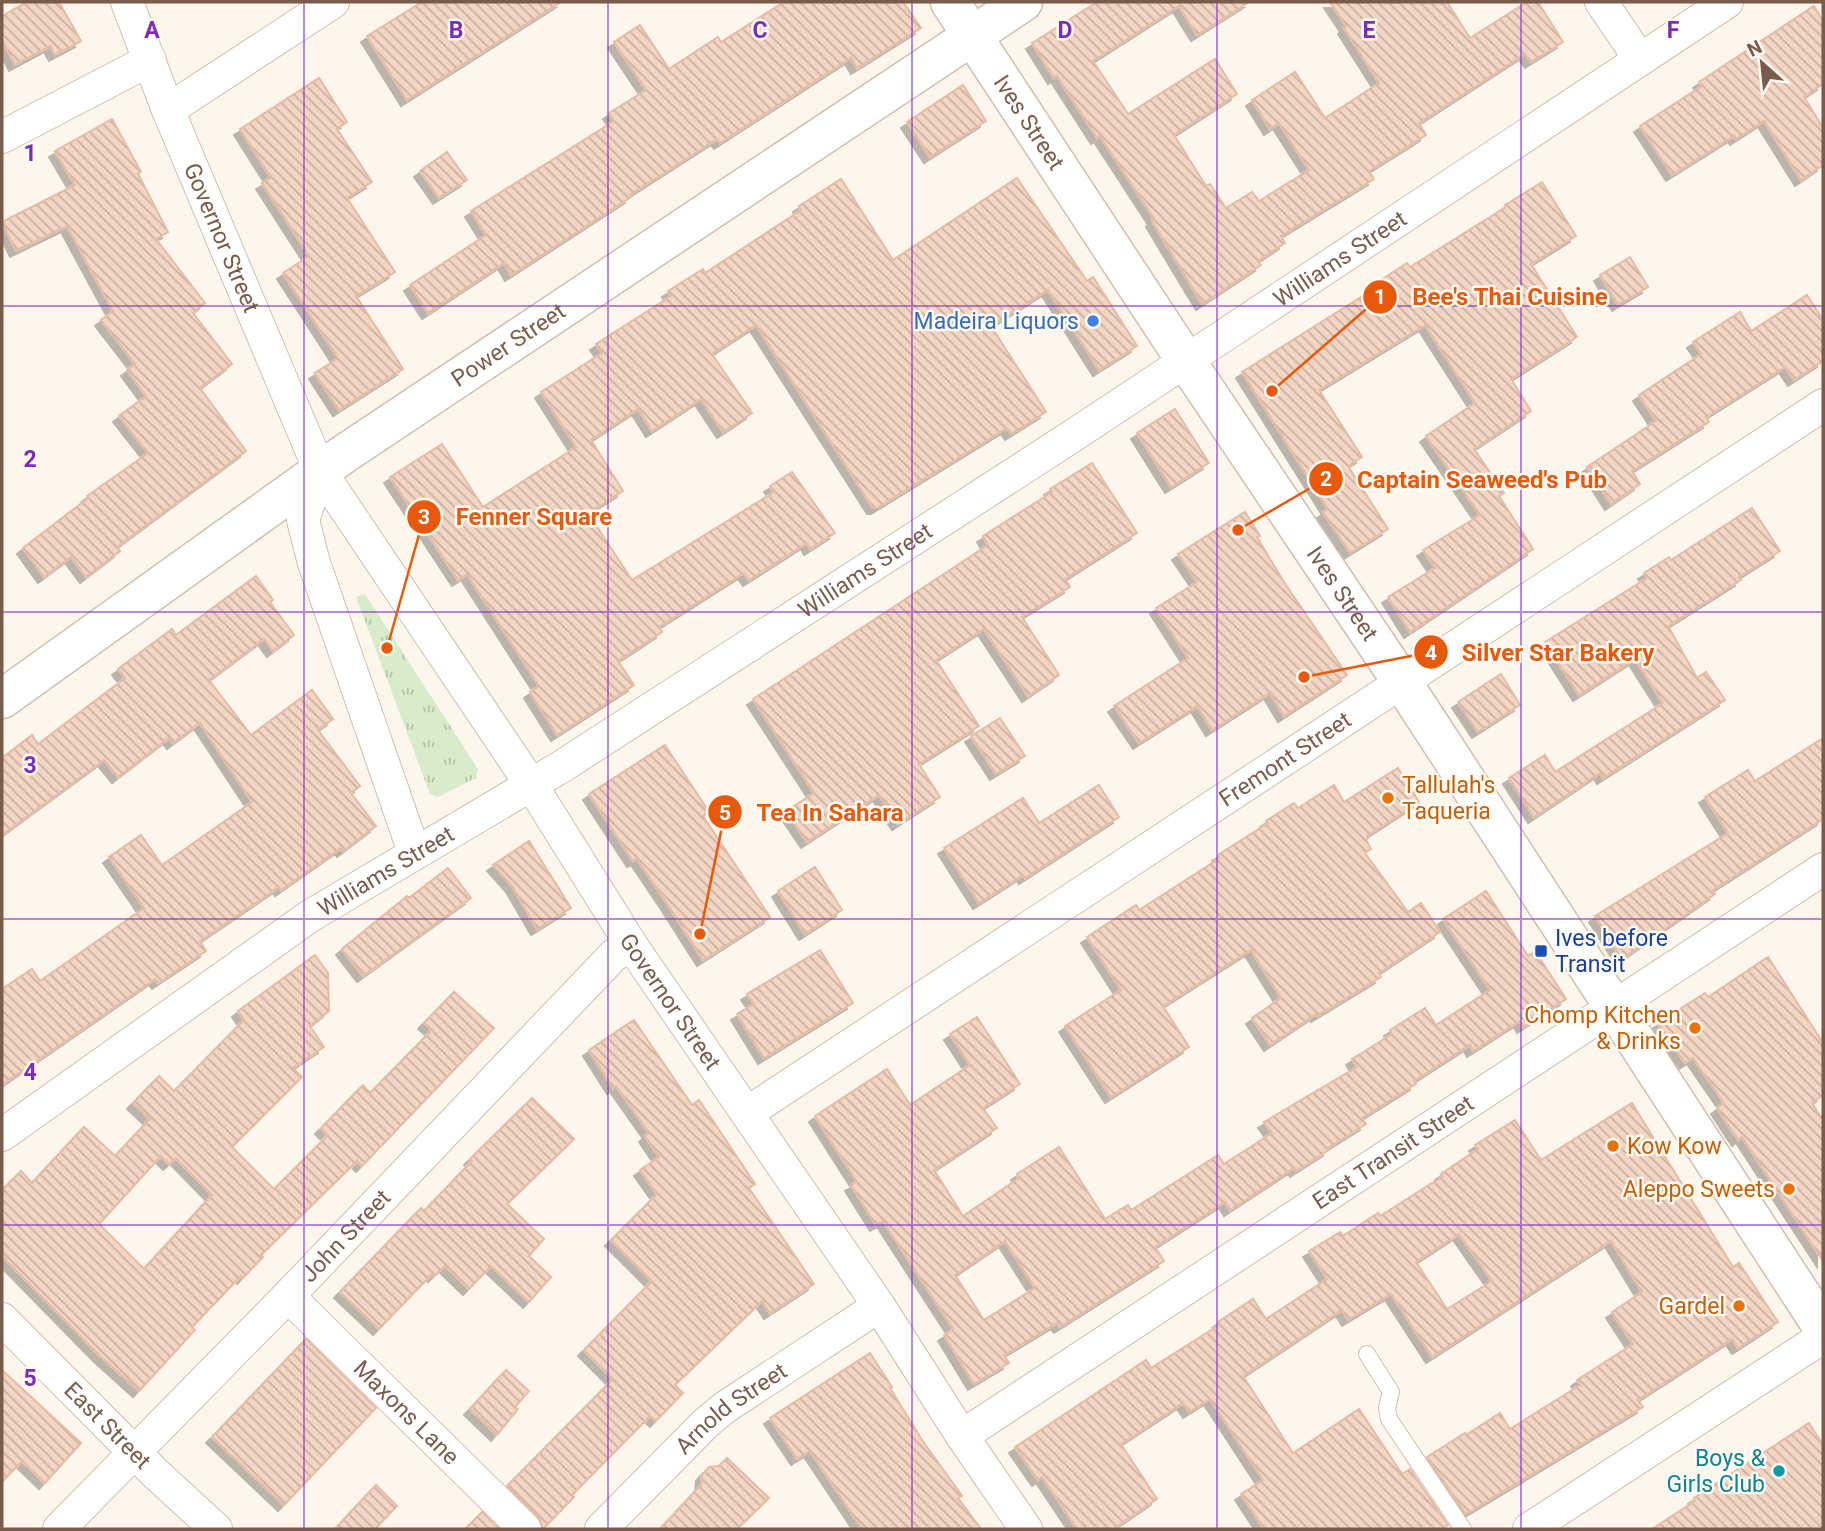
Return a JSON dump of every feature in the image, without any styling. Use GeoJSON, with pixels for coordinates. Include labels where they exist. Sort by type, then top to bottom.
{"type":"FeatureCollection","features":[{"type":"Feature","properties":{"kind":"street","name":"Governor Street"},"geometry":{"type":"LineString","coordinates":[[127,2],[168,110],[320,471],[532,786],[632,946],[879,1306],[962,1436],[1026,1529]]}},
{"type":"Feature","properties":{"kind":"street"},"geometry":{"type":"LineString","coordinates":[[168,110],[333,2]]}},
{"type":"Feature","properties":{"kind":"street","name":"Ives Street"},"geometry":{"type":"LineString","coordinates":[[950,2],[1186,361],[1402,682],[1823,1328]]}},
{"type":"Feature","properties":{"kind":"street","name":"Power Street"},"geometry":{"type":"LineString","coordinates":[[2,699],[320,471],[1023,2]]}},
{"type":"Feature","properties":{"kind":"street"},"geometry":{"type":"LineString","coordinates":[[1601,2],[1640,59]]}},
{"type":"Feature","properties":{"kind":"street","name":"Williams Street"},"geometry":{"type":"LineString","coordinates":[[2,1135],[310,916],[414,852],[532,786],[1186,361],[1727,2]]}},
{"type":"Feature","properties":{"kind":"street"},"geometry":{"type":"LineString","coordinates":[[2,137],[150,60]]}},
{"type":"Feature","properties":{"kind":"street","name":"Fremont Street"},"geometry":{"type":"LineString","coordinates":[[747,1113],[1823,405]]}},
{"type":"Feature","properties":{"kind":"street"},"geometry":{"type":"LineString","coordinates":[[320,471],[303,520],[314,564],[414,852]]}},
{"type":"Feature","properties":{"kind":"street","name":"East Transit Street"},"geometry":{"type":"LineString","coordinates":[[962,1436],[1823,869]]}},
{"type":"Feature","properties":{"kind":"street","name":"John Street"},"geometry":{"type":"LineString","coordinates":[[58,1529],[288,1296],[614,955],[632,946]]}},
{"type":"Feature","properties":{"kind":"street","name":"Maxons Lane"},"geometry":{"type":"LineString","coordinates":[[288,1296],[525,1529]]}},
{"type":"Feature","properties":{"kind":"street","name":"Arnold Street"},"geometry":{"type":"LineString","coordinates":[[601,1529],[724,1408],[879,1306]]}},
{"type":"Feature","properties":{"kind":"street","name":"East Street"},"geometry":{"type":"LineString","coordinates":[[2,1319],[216,1529]]}},
{"type":"Feature","properties":{"kind":"street"},"geometry":{"type":"LineString","coordinates":[[1530,1529],[1823,1337]]}},
{"type":"Feature","properties":{"kind":"lane"},"geometry":{"type":"LineString","coordinates":[[1367,1354],[1391,1392],[1387,1408],[1389,1419],[1463,1529]]}},
{"type":"Feature","properties":{"kind":"green space"},"geometry":{"type":"Polygon","coordinates":[[[365,594],[478,769],[476,778],[438,797],[430,794],[356,597],[365,594]]]}},
{"type":"Feature","properties":{"kind":"building"},"geometry":{"type":"Polygon","coordinates":[[[27,2],[59,2],[81,41],[55,55],[50,46],[15,65],[2,40],[2,16],[27,2]]]}},
{"type":"Feature","properties":{"kind":"building"},"geometry":{"type":"Polygon","coordinates":[[[422,2],[561,2],[407,100],[367,36],[422,2]]]}},
{"type":"Feature","properties":{"kind":"building"},"geometry":{"type":"Polygon","coordinates":[[[784,2],[903,2],[921,28],[857,68],[851,58],[720,143],[717,139],[511,275],[504,263],[428,313],[410,285],[486,235],[471,211],[614,121],[609,113],[646,90],[614,42],[640,25],[669,69],[718,37],[721,42],[784,2]]]}},
{"type":"Feature","properties":{"kind":"building"},"geometry":{"type":"Polygon","coordinates":[[[1097,2],[1249,2],[1197,35],[1179,6],[1093,61],[1128,114],[1215,59],[1237,94],[1174,135],[1206,186],[1210,184],[1226,208],[1252,192],[1259,201],[1309,170],[1279,123],[1270,129],[1252,100],[1295,72],[1325,118],[1379,83],[1330,2],[1447,2],[1470,38],[1527,2],[1538,2],[1563,42],[1531,62],[1525,54],[1419,123],[1426,135],[1369,171],[1374,179],[1281,236],[1285,243],[1258,261],[1261,265],[1202,304],[1152,221],[1154,219],[1100,136],[1097,138],[1032,43],[1097,2]]]}},
{"type":"Feature","properties":{"kind":"building"},"geometry":{"type":"Polygon","coordinates":[[[1814,6],[1823,21],[1823,84],[1804,97],[1823,128],[1823,165],[1801,180],[1764,121],[1736,139],[1734,136],[1672,175],[1640,126],[1702,86],[1699,82],[1814,6]]]}},
{"type":"Feature","properties":{"kind":"building"},"geometry":{"type":"Polygon","coordinates":[[[319,78],[347,122],[337,129],[372,182],[347,198],[395,272],[356,296],[403,369],[339,410],[315,373],[338,358],[283,273],[309,256],[262,183],[271,178],[240,129],[319,78]]]}},
{"type":"Feature","properties":{"kind":"building"},"geometry":{"type":"Polygon","coordinates":[[[963,85],[986,121],[930,157],[907,122],[963,85]]]}},
{"type":"Feature","properties":{"kind":"building"},"geometry":{"type":"Polygon","coordinates":[[[112,119],[141,172],[138,174],[168,232],[156,239],[205,303],[193,313],[232,364],[200,388],[246,451],[117,547],[120,551],[86,577],[71,557],[44,577],[23,548],[88,498],[87,496],[148,453],[119,416],[146,396],[127,370],[135,364],[101,320],[113,311],[67,226],[16,251],[2,222],[75,185],[55,151],[112,119]]]}},
{"type":"Feature","properties":{"kind":"building"},"geometry":{"type":"Polygon","coordinates":[[[447,152],[467,180],[439,198],[420,171],[447,152]]]}},
{"type":"Feature","properties":{"kind":"building"},"geometry":{"type":"Polygon","coordinates":[[[1017,178],[1087,281],[1093,277],[1137,346],[1099,370],[1048,290],[991,326],[1046,412],[1011,434],[1007,428],[877,508],[873,508],[756,325],[712,354],[752,413],[723,432],[701,399],[652,431],[638,409],[591,440],[623,491],[588,513],[632,580],[774,492],[770,486],[792,472],[835,533],[810,549],[807,543],[749,580],[744,573],[659,627],[662,632],[618,661],[634,685],[557,735],[530,692],[539,686],[467,574],[458,580],[390,477],[442,444],[483,507],[576,447],[541,392],[602,353],[596,344],[671,296],[668,291],[703,269],[705,273],[801,210],[799,206],[841,179],[893,260],[1017,178]]]}},
{"type":"Feature","properties":{"kind":"building"},"geometry":{"type":"Polygon","coordinates":[[[1542,182],[1576,236],[1531,264],[1577,337],[1511,379],[1531,411],[1474,449],[1504,493],[1499,496],[1533,549],[1410,632],[1388,597],[1435,568],[1423,550],[1480,515],[1426,436],[1475,403],[1425,325],[1319,390],[1362,457],[1348,466],[1388,529],[1350,553],[1323,512],[1328,509],[1242,372],[1372,290],[1370,287],[1407,263],[1410,267],[1542,182]]]}},
{"type":"Feature","properties":{"kind":"building"},"geometry":{"type":"Polygon","coordinates":[[[1630,257],[1648,287],[1618,305],[1600,275],[1630,257]]]}},
{"type":"Feature","properties":{"kind":"building"},"geometry":{"type":"Polygon","coordinates":[[[1807,295],[1823,320],[1823,361],[1794,380],[1785,367],[1706,417],[1709,422],[1632,471],[1640,484],[1611,504],[1587,467],[1656,421],[1639,395],[1701,354],[1693,342],[1740,312],[1751,331],[1807,295]]]}},
{"type":"Feature","properties":{"kind":"building"},"geometry":{"type":"Polygon","coordinates":[[[1175,409],[1209,463],[1171,487],[1137,433],[1175,409]]]}},
{"type":"Feature","properties":{"kind":"building"},"geometry":{"type":"Polygon","coordinates":[[[1092,463],[1137,533],[1065,579],[1070,587],[1022,617],[1059,675],[1028,696],[984,629],[936,660],[979,726],[919,764],[940,797],[898,824],[879,795],[807,842],[786,811],[814,793],[753,699],[988,545],[983,536],[1092,463]]]}},
{"type":"Feature","properties":{"kind":"building"},"geometry":{"type":"Polygon","coordinates":[[[1752,508],[1780,551],[1739,577],[1741,580],[1668,626],[1697,678],[1706,672],[1725,700],[1603,778],[1600,773],[1534,817],[1509,778],[1545,755],[1555,772],[1663,703],[1635,659],[1579,695],[1545,642],[1647,578],[1644,573],[1669,557],[1671,560],[1752,508]]]}},
{"type":"Feature","properties":{"kind":"building"},"geometry":{"type":"Polygon","coordinates":[[[1245,512],[1282,579],[1347,675],[1284,716],[1270,693],[1212,730],[1197,706],[1139,743],[1114,706],[1188,658],[1156,608],[1197,582],[1178,554],[1245,512]]]}},
{"type":"Feature","properties":{"kind":"building"},"geometry":{"type":"Polygon","coordinates":[[[256,576],[273,600],[270,602],[294,635],[273,651],[264,639],[209,680],[251,735],[312,690],[333,719],[318,730],[360,786],[351,793],[376,826],[343,851],[341,848],[281,890],[279,887],[200,941],[206,951],[158,983],[155,979],[2,1085],[2,989],[32,969],[40,981],[144,908],[109,857],[141,835],[162,865],[252,802],[200,723],[173,743],[169,738],[118,777],[104,760],[2,835],[2,758],[32,735],[38,744],[125,678],[118,669],[172,629],[176,635],[256,576]]]}},
{"type":"Feature","properties":{"kind":"building"},"geometry":{"type":"Polygon","coordinates":[[[1501,674],[1520,705],[1478,732],[1458,702],[1501,674]]]}},
{"type":"Feature","properties":{"kind":"building"},"geometry":{"type":"Polygon","coordinates":[[[1000,718],[1025,756],[996,774],[971,736],[1000,718]]]}},
{"type":"Feature","properties":{"kind":"building"},"geometry":{"type":"Polygon","coordinates":[[[1823,738],[1823,819],[1713,890],[1715,894],[1622,959],[1595,916],[1728,833],[1705,797],[1748,770],[1755,781],[1823,738]]]}},
{"type":"Feature","properties":{"kind":"building"},"geometry":{"type":"Polygon","coordinates":[[[665,745],[709,812],[703,816],[770,917],[703,960],[637,859],[633,861],[589,794],[665,745]]]}},
{"type":"Feature","properties":{"kind":"building"},"geometry":{"type":"Polygon","coordinates":[[[1398,768],[1419,802],[1367,836],[1366,840],[1371,849],[1365,853],[1408,912],[1421,903],[1440,932],[1379,973],[1381,977],[1317,1016],[1316,1014],[1270,1045],[1252,1018],[1281,998],[1251,950],[1163,1006],[1189,1047],[1111,1097],[1065,1026],[1121,990],[1087,937],[1136,905],[1139,910],[1220,858],[1218,855],[1294,803],[1298,808],[1334,785],[1344,802],[1398,768]]]}},
{"type":"Feature","properties":{"kind":"building"},"geometry":{"type":"Polygon","coordinates":[[[1099,785],[1119,817],[1025,878],[1023,875],[979,903],[944,848],[1023,798],[1039,823],[1099,785]]]}},
{"type":"Feature","properties":{"kind":"building"},"geometry":{"type":"Polygon","coordinates":[[[529,841],[571,908],[537,929],[512,886],[493,865],[529,841]]]}},
{"type":"Feature","properties":{"kind":"building"},"geometry":{"type":"Polygon","coordinates":[[[815,867],[842,910],[805,934],[778,891],[815,867]]]}},
{"type":"Feature","properties":{"kind":"building"},"geometry":{"type":"Polygon","coordinates":[[[448,868],[471,898],[363,976],[342,949],[407,896],[409,898],[448,868]]]}},
{"type":"Feature","properties":{"kind":"building"},"geometry":{"type":"Polygon","coordinates":[[[1486,891],[1528,956],[1535,951],[1566,999],[1523,1027],[1520,1021],[1473,1051],[1470,1045],[1362,1118],[1366,1124],[1328,1148],[1329,1150],[1296,1171],[1294,1168],[1230,1210],[1225,1202],[1155,1247],[1164,1261],[1060,1327],[1057,1323],[1004,1355],[1009,1363],[974,1384],[944,1335],[953,1329],[883,1221],[876,1225],[851,1185],[857,1182],[815,1116],[887,1069],[910,1105],[970,1065],[950,1034],[977,1017],[1020,1084],[983,1108],[997,1128],[934,1170],[963,1216],[1019,1178],[1017,1174],[1059,1147],[1105,1219],[1128,1205],[1131,1210],[1218,1155],[1224,1164],[1272,1133],[1264,1122],[1357,1067],[1352,1059],[1392,1034],[1390,1030],[1425,1008],[1436,1025],[1490,990],[1443,919],[1486,891]],[[1005,1241],[955,1275],[984,1320],[1035,1288],[1005,1241]]]}},
{"type":"Feature","properties":{"kind":"building"},"geometry":{"type":"Polygon","coordinates":[[[820,950],[853,1003],[764,1058],[737,1014],[754,1004],[747,994],[820,950]]]}},
{"type":"Feature","properties":{"kind":"building"},"geometry":{"type":"Polygon","coordinates":[[[315,955],[328,973],[329,1011],[310,1026],[324,1047],[293,1068],[302,1077],[232,1147],[274,1189],[328,1135],[321,1128],[363,1085],[370,1093],[432,1030],[424,1023],[454,992],[494,1028],[362,1166],[357,1161],[261,1255],[263,1257],[243,1278],[241,1276],[192,1327],[195,1330],[139,1391],[99,1355],[2,1256],[2,1190],[21,1171],[32,1183],[84,1127],[115,1156],[150,1119],[133,1103],[159,1076],[174,1091],[244,1020],[238,1011],[315,955]],[[161,1156],[99,1224],[144,1269],[212,1195],[176,1158],[169,1164],[161,1156]]]}},
{"type":"Feature","properties":{"kind":"building"},"geometry":{"type":"Polygon","coordinates":[[[1768,957],[1823,1043],[1823,1095],[1812,1103],[1823,1120],[1823,1261],[1742,1137],[1738,1140],[1717,1108],[1724,1103],[1693,1058],[1685,1063],[1658,1023],[1705,993],[1708,997],[1768,957]]]}},
{"type":"Feature","properties":{"kind":"building"},"geometry":{"type":"Polygon","coordinates":[[[634,1020],[692,1105],[699,1100],[755,1184],[749,1188],[814,1284],[770,1313],[762,1301],[675,1385],[683,1393],[656,1421],[650,1416],[572,1495],[574,1497],[543,1529],[538,1516],[507,1486],[613,1379],[584,1350],[652,1281],[611,1240],[657,1194],[640,1170],[659,1157],[645,1136],[649,1133],[616,1086],[613,1088],[589,1050],[634,1020]]]}},
{"type":"Feature","properties":{"kind":"building"},"geometry":{"type":"Polygon","coordinates":[[[532,1098],[574,1139],[507,1204],[544,1239],[529,1256],[551,1277],[529,1302],[491,1266],[469,1289],[445,1266],[434,1276],[432,1274],[379,1329],[340,1292],[421,1208],[424,1211],[472,1161],[470,1159],[532,1098]]]}},
{"type":"Feature","properties":{"kind":"building"},"geometry":{"type":"Polygon","coordinates":[[[1632,1103],[1733,1267],[1739,1263],[1778,1322],[1738,1348],[1732,1339],[1638,1400],[1643,1407],[1466,1514],[1427,1457],[1500,1413],[1510,1429],[1580,1385],[1577,1380],[1633,1344],[1612,1312],[1642,1292],[1611,1241],[1432,1357],[1391,1294],[1348,1320],[1342,1310],[1243,1376],[1293,1453],[1359,1409],[1402,1474],[1410,1469],[1448,1525],[1441,1529],[1264,1529],[1241,1494],[1263,1480],[1210,1399],[1189,1412],[1183,1403],[1121,1444],[1157,1499],[1113,1529],[1077,1529],[1042,1477],[1038,1480],[1015,1447],[1146,1360],[1151,1368],[1219,1325],[1218,1322],[1253,1299],[1266,1319],[1327,1279],[1309,1251],[1340,1232],[1343,1236],[1378,1213],[1380,1216],[1443,1176],[1441,1174],[1478,1149],[1475,1145],[1515,1120],[1541,1160],[1632,1103]],[[1459,1234],[1416,1262],[1447,1309],[1492,1281],[1459,1234]]]}},
{"type":"Feature","properties":{"kind":"building"},"geometry":{"type":"Polygon","coordinates":[[[306,1339],[376,1408],[284,1505],[212,1437],[306,1339]]]}},
{"type":"Feature","properties":{"kind":"building"},"geometry":{"type":"Polygon","coordinates":[[[870,1353],[922,1440],[962,1496],[958,1498],[981,1529],[862,1529],[810,1451],[797,1459],[770,1418],[870,1353]]]}},
{"type":"Feature","properties":{"kind":"building"},"geometry":{"type":"Polygon","coordinates":[[[2,1370],[81,1443],[45,1483],[22,1461],[2,1482],[2,1370]]]}},
{"type":"Feature","properties":{"kind":"building"},"geometry":{"type":"Polygon","coordinates":[[[506,1370],[529,1391],[497,1435],[470,1409],[506,1370]]]}},
{"type":"Feature","properties":{"kind":"building","name":"Boys & Girls Club"},"geometry":{"type":"Polygon","coordinates":[[[1809,1423],[1823,1445],[1823,1529],[1652,1529],[1695,1501],[1694,1498],[1809,1423]]]}},
{"type":"Feature","properties":{"kind":"building"},"geometry":{"type":"Polygon","coordinates":[[[727,1458],[769,1498],[737,1529],[660,1529],[701,1485],[702,1475],[709,1467],[719,1466],[727,1458]]]}},
{"type":"Feature","properties":{"kind":"building"},"geometry":{"type":"Polygon","coordinates":[[[376,1485],[397,1506],[375,1529],[335,1529],[376,1485]]]}},
{"type":"Feature","properties":{"kind":"building"},"geometry":{"type":"Polygon","coordinates":[[[482,1512],[499,1529],[465,1529],[482,1512]]]}},
{"type":"Feature","properties":{"kind":"place","name":"Madeira Liquors"},"geometry":{"type":"Point","coordinates":[1093,321]}},
{"type":"Feature","properties":{"kind":"place","name":"Bee's Thai Cuisine"},"geometry":{"type":"Point","coordinates":[1272,391]}},
{"type":"Feature","properties":{"kind":"place","name":"Captain Seaweed's Pub"},"geometry":{"type":"Point","coordinates":[1238,530]}},
{"type":"Feature","properties":{"kind":"place","name":"Fenner Square"},"geometry":{"type":"Point","coordinates":[387,648]}},
{"type":"Feature","properties":{"kind":"place","name":"Silver Star Bakery"},"geometry":{"type":"Point","coordinates":[1304,677]}},
{"type":"Feature","properties":{"kind":"place","name":"Tallulah's Taqueria"},"geometry":{"type":"Point","coordinates":[1388,798]}},
{"type":"Feature","properties":{"kind":"place","name":"Tea In Sahara"},"geometry":{"type":"Point","coordinates":[700,934]}},
{"type":"Feature","properties":{"kind":"place","name":"Ives before Transit"},"geometry":{"type":"Point","coordinates":[1541,951]}},
{"type":"Feature","properties":{"kind":"place","name":"Chomp Kitchen & Drinks"},"geometry":{"type":"Point","coordinates":[1695,1028]}},
{"type":"Feature","properties":{"kind":"place","name":"Kow Kow"},"geometry":{"type":"Point","coordinates":[1613,1146]}},
{"type":"Feature","properties":{"kind":"place","name":"Aleppo Sweets"},"geometry":{"type":"Point","coordinates":[1789,1189]}},
{"type":"Feature","properties":{"kind":"place","name":"Gardel"},"geometry":{"type":"Point","coordinates":[1739,1306]}},
{"type":"Feature","properties":{"kind":"place","name":"Boys & Girls Club"},"geometry":{"type":"Point","coordinates":[1779,1471]}}]}
